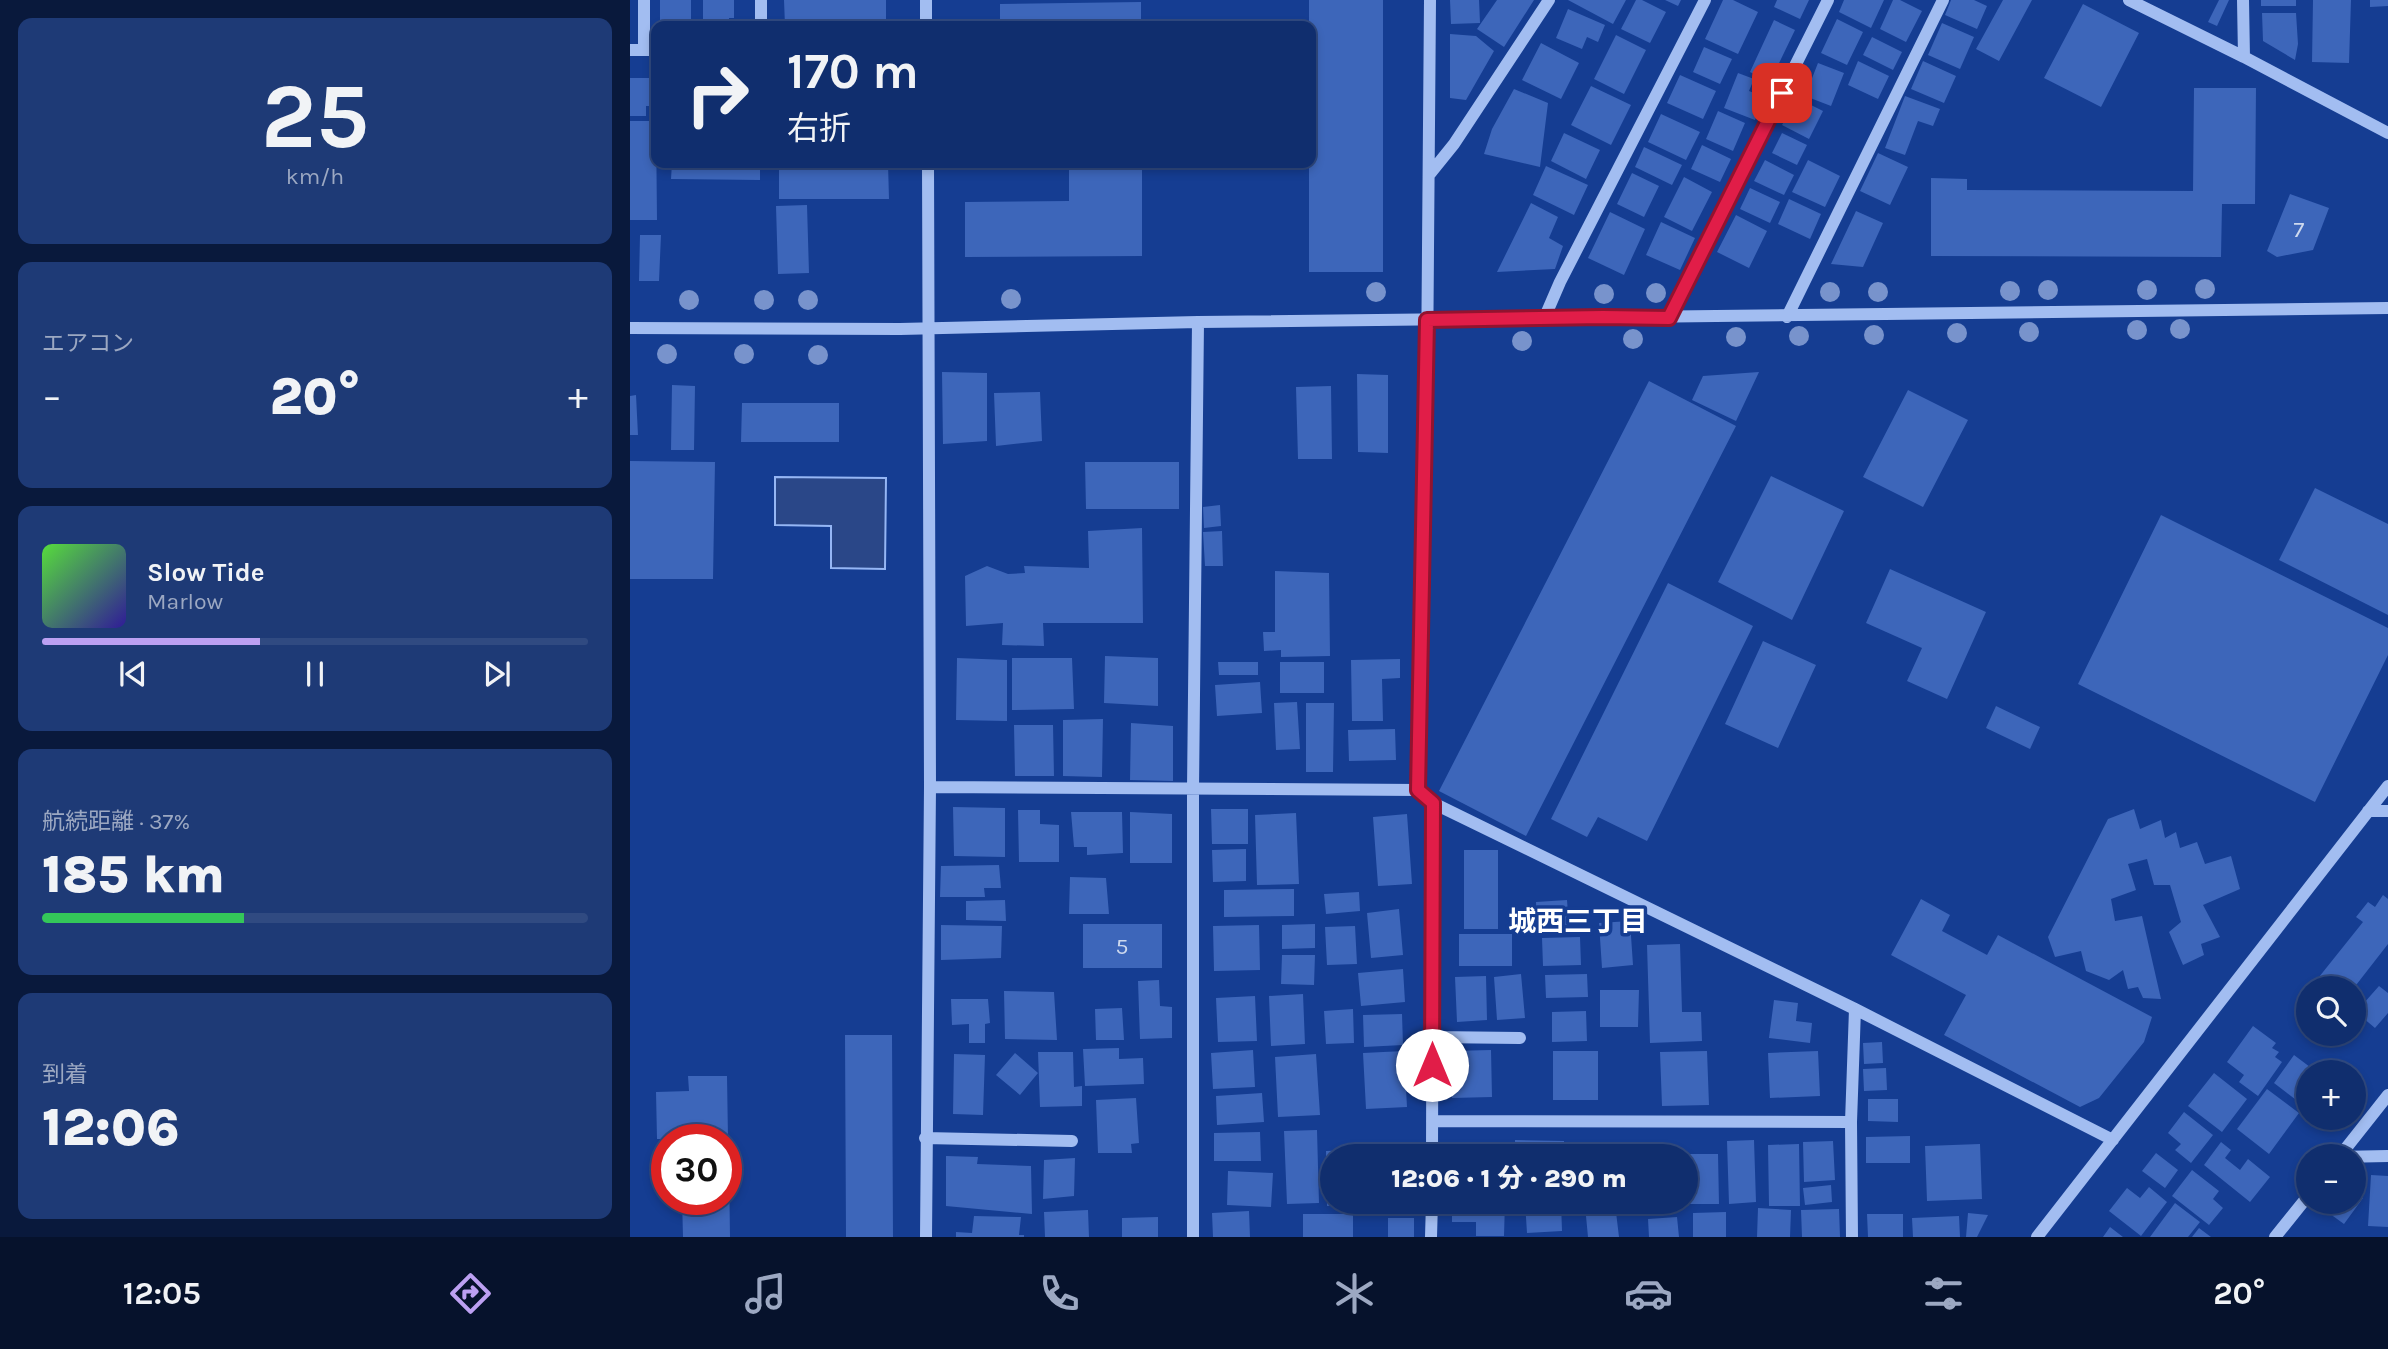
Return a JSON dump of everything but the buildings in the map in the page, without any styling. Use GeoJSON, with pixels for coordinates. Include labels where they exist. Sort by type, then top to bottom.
{"type":"FeatureCollection","features":[{"type":"Feature","properties":{"kind":"street"},"geometry":{"type":"LineString","coordinates":[[643,50],[644,0]]}},
{"type":"Feature","properties":{"kind":"street"},"geometry":{"type":"LineString","coordinates":[[761,0],[761,21]]}},
{"type":"Feature","properties":{"kind":"street"},"geometry":{"type":"LineString","coordinates":[[926,0],[926,21]]}},
{"type":"Feature","properties":{"kind":"street"},"geometry":{"type":"LineString","coordinates":[[1418,790],[1430,0]]}},
{"type":"Feature","properties":{"kind":"street"},"geometry":{"type":"LineString","coordinates":[[1429,175],[1454,144],[1549,0]]}},
{"type":"Feature","properties":{"kind":"street"},"geometry":{"type":"LineString","coordinates":[[1544,319],[1560,282],[1705,0]]}},
{"type":"Feature","properties":{"kind":"street"},"geometry":{"type":"LineString","coordinates":[[1669,318],[1828,0]]}},
{"type":"Feature","properties":{"kind":"street"},"geometry":{"type":"LineString","coordinates":[[1787,317],[1943,0]]}},
{"type":"Feature","properties":{"kind":"street"},"geometry":{"type":"LineString","coordinates":[[2129,0],[2388,133]]}},
{"type":"Feature","properties":{"kind":"street"},"geometry":{"type":"LineString","coordinates":[[2244,0],[2244,57]]}},
{"type":"Feature","properties":{"kind":"street"},"geometry":{"type":"LineString","coordinates":[[926,1237],[930,787],[928,168]]}},
{"type":"Feature","properties":{"kind":"street"},"geometry":{"type":"LineString","coordinates":[[630,328],[929,328],[1198,322],[2388,308]]}},
{"type":"Feature","properties":{"kind":"street"},"geometry":{"type":"LineString","coordinates":[[1193,1237],[1193,789],[1198,322]]}},
{"type":"Feature","properties":{"kind":"street"},"geometry":{"type":"LineString","coordinates":[[2037,1237],[2388,786]]}},
{"type":"Feature","properties":{"kind":"street"},"geometry":{"type":"LineString","coordinates":[[930,787],[1418,790],[1433,803],[1855,1009],[2113,1140]]}},
{"type":"Feature","properties":{"kind":"street"},"geometry":{"type":"LineString","coordinates":[[1432,1144],[1433,803]]}},
{"type":"Feature","properties":{"kind":"street"},"geometry":{"type":"LineString","coordinates":[[2368,811],[2388,811]]}},
{"type":"Feature","properties":{"kind":"street"},"geometry":{"type":"LineString","coordinates":[[1852,1237],[1851,1122],[1855,1009]]}},
{"type":"Feature","properties":{"kind":"street"},"geometry":{"type":"LineString","coordinates":[[1432,1037],[1520,1038]]}},
{"type":"Feature","properties":{"kind":"street"},"geometry":{"type":"LineString","coordinates":[[2349,1144],[2388,1096]]}},
{"type":"Feature","properties":{"kind":"street"},"geometry":{"type":"LineString","coordinates":[[1432,1121],[1851,1122]]}},
{"type":"Feature","properties":{"kind":"street"},"geometry":{"type":"LineString","coordinates":[[925,1138],[1072,1141]]}},
{"type":"Feature","properties":{"kind":"street"},"geometry":{"type":"LineString","coordinates":[[2366,1156],[2388,1156]]}},
{"type":"Feature","properties":{"kind":"street"},"geometry":{"type":"LineString","coordinates":[[2275,1237],[2296,1211]]}},
{"type":"Feature","properties":{"kind":"street"},"geometry":{"type":"LineString","coordinates":[[1431,1237],[1432,1214]]}},
{"type":"Feature","properties":{"kind":"water"},"geometry":{"type":"Polygon","coordinates":[[[775,477],[886,478],[885,569],[831,568],[831,526],[775,525],[775,477]]]}},
{"type":"Feature","properties":{"kind":"district","name":"城西三丁目"},"geometry":{"type":"Point","coordinates":[1578,921]}},
{"type":"Feature","properties":{"kind":"route"},"geometry":{"type":"LineString","coordinates":[[1432,1065],[1433,803],[1418,790],[1427,320],[1669,318],[1782,93]]}}]}
